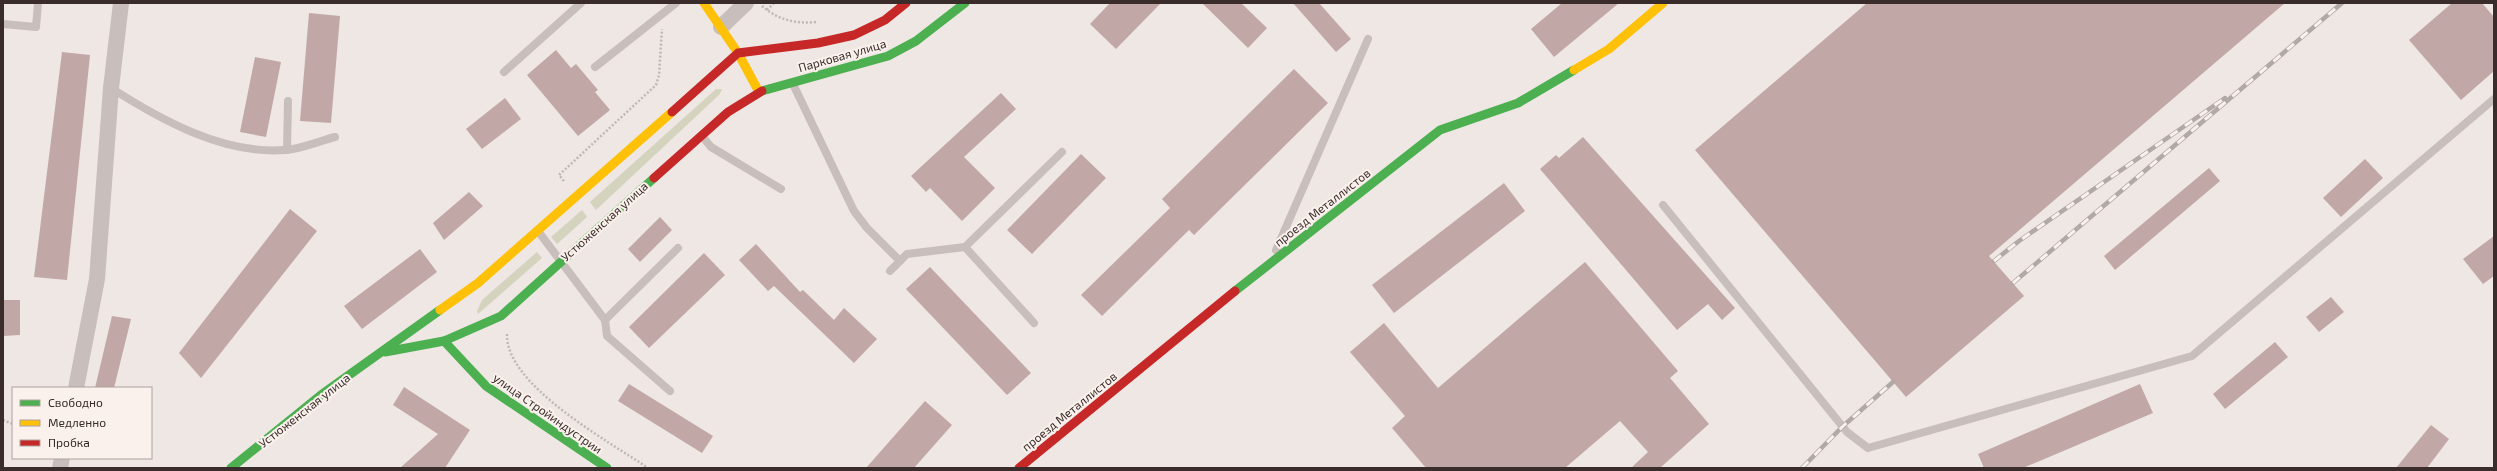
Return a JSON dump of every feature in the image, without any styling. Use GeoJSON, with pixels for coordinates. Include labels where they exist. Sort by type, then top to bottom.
{"type":"FeatureCollection","features":[{"type":"Feature","properties":{"kind":"main road"},"geometry":{"type":"LineString","coordinates":[[704,3],[738,53],[759,92]]}},
{"type":"Feature","properties":{"kind":"main road","name":"Парковая улица"},"geometry":{"type":"LineString","coordinates":[[738,53],[818,44],[854,35],[885,20],[906,3]]}},
{"type":"Feature","properties":{"kind":"main road","name":"Парковая улица"},"geometry":{"type":"LineString","coordinates":[[759,92],[888,56],[916,41],[965,3]]}},
{"type":"Feature","properties":{"kind":"main road","name":"проезд Металлистов"},"geometry":{"type":"LineString","coordinates":[[1019,468],[1271,262],[1440,130],[1518,103],[1609,49],[1663,3]]}},
{"type":"Feature","properties":{"kind":"main road","name":"Устюженская улица"},"geometry":{"type":"LineString","coordinates":[[231,468],[378,353],[478,283],[538,232],[738,53]]}},
{"type":"Feature","properties":{"kind":"main road","name":"Устюженская улица"},"geometry":{"type":"LineString","coordinates":[[378,353],[444,341],[502,316],[561,260],[701,135],[728,112],[759,92]]}},
{"type":"Feature","properties":{"kind":"main road","name":"Устюженская улица"},"geometry":{"type":"LineString","coordinates":[[467,303],[478,283]]}},
{"type":"Feature","properties":{"kind":"main road"},"geometry":{"type":"LineString","coordinates":[[444,341],[452,328]]}},
{"type":"Feature","properties":{"kind":"main road","name":"улица Стройиндустрии"},"geometry":{"type":"LineString","coordinates":[[444,341],[486,386],[607,468]]}},
{"type":"Feature","properties":{"kind":"street"},"geometry":{"type":"LineString","coordinates":[[76,387],[97,279],[110,88],[121,3]]}},
{"type":"Feature","properties":{"kind":"street"},"geometry":{"type":"LineString","coordinates":[[721,27],[746,3]]}},
{"type":"Feature","properties":{"kind":"lane"},"geometry":{"type":"LineString","coordinates":[[3,24],[36,27],[38,3]]}},
{"type":"Feature","properties":{"kind":"lane"},"geometry":{"type":"LineString","coordinates":[[504,72],[581,3]]}},
{"type":"Feature","properties":{"kind":"lane"},"geometry":{"type":"LineString","coordinates":[[595,66],[676,3]]}},
{"type":"Feature","properties":{"kind":"lane"},"geometry":{"type":"LineString","coordinates":[[1271,262],[1368,39]]}},
{"type":"Feature","properties":{"kind":"lane"},"geometry":{"type":"LineString","coordinates":[[792,82],[854,211],[867,228],[900,261]]}},
{"type":"Feature","properties":{"kind":"lane"},"geometry":{"type":"LineString","coordinates":[[110,88],[153,115],[220,141],[262,150],[287,150],[335,137]]}},
{"type":"Feature","properties":{"kind":"lane"},"geometry":{"type":"LineString","coordinates":[[1663,205],[1842,427],[1868,448],[2192,356],[2494,99]]}},
{"type":"Feature","properties":{"kind":"lane"},"geometry":{"type":"LineString","coordinates":[[287,150],[288,101]]}},
{"type":"Feature","properties":{"kind":"lane"},"geometry":{"type":"LineString","coordinates":[[701,135],[711,147],[781,189]]}},
{"type":"Feature","properties":{"kind":"lane"},"geometry":{"type":"LineString","coordinates":[[890,271],[907,254],[965,247],[1062,152]]}},
{"type":"Feature","properties":{"kind":"lane"},"geometry":{"type":"LineString","coordinates":[[538,232],[561,260],[605,320],[607,336],[670,391]]}},
{"type":"Feature","properties":{"kind":"lane"},"geometry":{"type":"LineString","coordinates":[[965,247],[1034,323]]}},
{"type":"Feature","properties":{"kind":"lane"},"geometry":{"type":"LineString","coordinates":[[605,320],[678,248]]}},
{"type":"Feature","properties":{"kind":"path"},"geometry":{"type":"LineString","coordinates":[[758,3],[776,17],[788,20],[822,21]]}},
{"type":"Feature","properties":{"kind":"path"},"geometry":{"type":"LineString","coordinates":[[766,10],[774,3]]}},
{"type":"Feature","properties":{"kind":"path"},"geometry":{"type":"LineString","coordinates":[[559,175],[656,85],[659,75],[663,13]]}},
{"type":"Feature","properties":{"kind":"green space"},"geometry":{"type":"Polygon","coordinates":[[[716,89],[722,89],[720,94],[596,210],[590,202],[716,89]]]}},
{"type":"Feature","properties":{"kind":"green space"},"geometry":{"type":"Polygon","coordinates":[[[582,210],[587,217],[557,244],[551,237],[582,210]]]}},
{"type":"Feature","properties":{"kind":"green space"},"geometry":{"type":"Polygon","coordinates":[[[537,252],[542,258],[478,314],[477,311],[482,300],[537,252]]]}},
{"type":"Feature","properties":{"kind":"building"},"geometry":{"type":"Polygon","coordinates":[[[1110,3],[1161,3],[1116,49],[1090,24],[1110,3]]]}},
{"type":"Feature","properties":{"kind":"building"},"geometry":{"type":"Polygon","coordinates":[[[1202,3],[1241,3],[1267,28],[1248,48],[1202,3]]]}},
{"type":"Feature","properties":{"kind":"building"},"geometry":{"type":"Polygon","coordinates":[[[1293,3],[1319,3],[1351,39],[1336,52],[1293,3]]]}},
{"type":"Feature","properties":{"kind":"building"},"geometry":{"type":"Polygon","coordinates":[[[1562,3],[1619,3],[1554,57],[1531,29],[1562,3]]]}},
{"type":"Feature","properties":{"kind":"building"},"geometry":{"type":"Polygon","coordinates":[[[1867,3],[2285,3],[1989,256],[2024,296],[1906,397],[1695,150],[1867,3]]]}},
{"type":"Feature","properties":{"kind":"building"},"geometry":{"type":"Polygon","coordinates":[[[2452,3],[2482,3],[2494,17],[2494,71],[2461,100],[2409,40],[2452,3]]]}},
{"type":"Feature","properties":{"kind":"building"},"geometry":{"type":"Polygon","coordinates":[[[309,13],[340,16],[331,123],[300,121],[309,13]]]}},
{"type":"Feature","properties":{"kind":"building"},"geometry":{"type":"Polygon","coordinates":[[[556,50],[571,68],[576,64],[598,90],[595,92],[610,110],[578,136],[527,75],[556,50]]]}},
{"type":"Feature","properties":{"kind":"building"},"geometry":{"type":"Polygon","coordinates":[[[62,52],[90,55],[67,280],[34,277],[62,52]]]}},
{"type":"Feature","properties":{"kind":"building"},"geometry":{"type":"Polygon","coordinates":[[[255,57],[281,62],[266,137],[240,132],[255,57]]]}},
{"type":"Feature","properties":{"kind":"building"},"geometry":{"type":"Polygon","coordinates":[[[1294,69],[1328,103],[1194,235],[1189,230],[1102,316],[1081,295],[1170,208],[1162,199],[1294,69]]]}},
{"type":"Feature","properties":{"kind":"building"},"geometry":{"type":"Polygon","coordinates":[[[1001,93],[1016,109],[964,157],[995,188],[962,221],[930,188],[926,192],[911,176],[1001,93]]]}},
{"type":"Feature","properties":{"kind":"building"},"geometry":{"type":"Polygon","coordinates":[[[505,98],[521,119],[482,149],[466,129],[505,98]]]}},
{"type":"Feature","properties":{"kind":"building"},"geometry":{"type":"Polygon","coordinates":[[[1583,137],[1735,308],[1722,320],[1708,304],[1677,330],[1540,169],[1556,155],[1559,158],[1583,137]]]}},
{"type":"Feature","properties":{"kind":"building"},"geometry":{"type":"Polygon","coordinates":[[[1081,154],[1106,178],[1032,254],[1007,230],[1081,154]]]}},
{"type":"Feature","properties":{"kind":"building"},"geometry":{"type":"Polygon","coordinates":[[[2365,159],[2383,178],[2341,217],[2323,198],[2365,159]]]}},
{"type":"Feature","properties":{"kind":"building"},"geometry":{"type":"Polygon","coordinates":[[[2209,168],[2220,181],[2115,270],[2104,256],[2209,168]]]}},
{"type":"Feature","properties":{"kind":"building"},"geometry":{"type":"Polygon","coordinates":[[[1504,183],[1525,211],[1394,313],[1372,285],[1504,183]]]}},
{"type":"Feature","properties":{"kind":"building"},"geometry":{"type":"Polygon","coordinates":[[[469,192],[483,206],[444,240],[433,223],[469,192]]]}},
{"type":"Feature","properties":{"kind":"building"},"geometry":{"type":"Polygon","coordinates":[[[290,209],[317,231],[201,378],[179,353],[290,209]]]}},
{"type":"Feature","properties":{"kind":"building"},"geometry":{"type":"Polygon","coordinates":[[[660,217],[672,230],[640,262],[628,249],[660,217]]]}},
{"type":"Feature","properties":{"kind":"building"},"geometry":{"type":"Polygon","coordinates":[[[2494,236],[2494,276],[2483,284],[2463,259],[2494,236]]]}},
{"type":"Feature","properties":{"kind":"building"},"geometry":{"type":"Polygon","coordinates":[[[756,244],[800,292],[803,290],[834,320],[844,308],[877,339],[854,363],[774,286],[768,291],[739,260],[756,244]]]}},
{"type":"Feature","properties":{"kind":"building"},"geometry":{"type":"Polygon","coordinates":[[[420,249],[437,272],[362,329],[344,306],[420,249]]]}},
{"type":"Feature","properties":{"kind":"building"},"geometry":{"type":"Polygon","coordinates":[[[704,253],[725,275],[649,348],[629,327],[704,253]]]}},
{"type":"Feature","properties":{"kind":"building"},"geometry":{"type":"Polygon","coordinates":[[[1585,262],[1678,371],[1670,378],[1709,424],[1660,468],[1631,468],[1648,452],[1620,421],[1565,468],[1426,468],[1392,428],[1405,416],[1350,352],[1384,323],[1438,388],[1585,262]]]}},
{"type":"Feature","properties":{"kind":"building"},"geometry":{"type":"Polygon","coordinates":[[[930,267],[1031,373],[1007,395],[906,289],[930,267]]]}},
{"type":"Feature","properties":{"kind":"building"},"geometry":{"type":"Polygon","coordinates":[[[2331,297],[2344,312],[2319,332],[2306,317],[2331,297]]]}},
{"type":"Feature","properties":{"kind":"building"},"geometry":{"type":"Polygon","coordinates":[[[3,300],[20,300],[20,335],[3,336],[3,300]]]}},
{"type":"Feature","properties":{"kind":"building"},"geometry":{"type":"Polygon","coordinates":[[[112,316],[131,319],[114,387],[95,387],[112,316]]]}},
{"type":"Feature","properties":{"kind":"building"},"geometry":{"type":"Polygon","coordinates":[[[2275,342],[2288,357],[2225,409],[2213,394],[2275,342]]]}},
{"type":"Feature","properties":{"kind":"building"},"geometry":{"type":"Polygon","coordinates":[[[629,384],[713,436],[702,453],[618,401],[629,384]]]}},
{"type":"Feature","properties":{"kind":"building"},"geometry":{"type":"Polygon","coordinates":[[[2140,384],[2153,413],[2023,468],[1984,468],[1978,454],[2140,384]]]}},
{"type":"Feature","properties":{"kind":"building"},"geometry":{"type":"Polygon","coordinates":[[[404,387],[470,430],[445,468],[400,468],[438,434],[393,405],[404,387]]]}},
{"type":"Feature","properties":{"kind":"building"},"geometry":{"type":"Polygon","coordinates":[[[925,401],[952,425],[914,468],[866,468],[925,401]]]}},
{"type":"Feature","properties":{"kind":"building"},"geometry":{"type":"Polygon","coordinates":[[[2431,425],[2449,439],[2427,468],[2396,468],[2431,425]]]}},
{"type":"Feature","properties":{"kind":"railway"},"geometry":{"type":"LineString","coordinates":[[2013,283],[2342,3]]}},
{"type":"Feature","properties":{"kind":"railway"},"geometry":{"type":"LineString","coordinates":[[1994,261],[2019,241],[2225,98]]}},
{"type":"Feature","properties":{"kind":"railway"},"geometry":{"type":"LineString","coordinates":[[1802,468],[1842,427],[1893,382]]}},
{"type":"Feature","properties":{"kind":"traffic: fast"},"geometry":{"type":"LineString","coordinates":[[762,91],[888,56],[916,41],[965,3]]}},
{"type":"Feature","properties":{"kind":"traffic: fast"},"geometry":{"type":"LineString","coordinates":[[1235,291],[1440,130],[1518,103],[1574,70]]}},
{"type":"Feature","properties":{"kind":"traffic: fast"},"geometry":{"type":"LineString","coordinates":[[385,352],[444,341],[501,316],[654,178]]}},
{"type":"Feature","properties":{"kind":"traffic: fast"},"geometry":{"type":"LineString","coordinates":[[231,468],[321,395],[440,310]]}},
{"type":"Feature","properties":{"kind":"traffic: fast"},"geometry":{"type":"LineString","coordinates":[[444,341],[486,386],[607,468]]}},
{"type":"Feature","properties":{"kind":"traffic: slow"},"geometry":{"type":"LineString","coordinates":[[704,3],[738,53],[759,92]]}},
{"type":"Feature","properties":{"kind":"traffic: slow"},"geometry":{"type":"LineString","coordinates":[[1574,70],[1609,49],[1663,3]]}},
{"type":"Feature","properties":{"kind":"traffic: slow"},"geometry":{"type":"LineString","coordinates":[[440,310],[478,283],[672,112]]}},
{"type":"Feature","properties":{"kind":"traffic: jam"},"geometry":{"type":"LineString","coordinates":[[672,112],[738,53],[818,43],[854,35],[885,20],[906,3]]}},
{"type":"Feature","properties":{"kind":"traffic: jam"},"geometry":{"type":"LineString","coordinates":[[654,178],[728,112],[762,91]]}},
{"type":"Feature","properties":{"kind":"traffic: jam"},"geometry":{"type":"LineString","coordinates":[[1019,468],[1235,291]]}}]}
